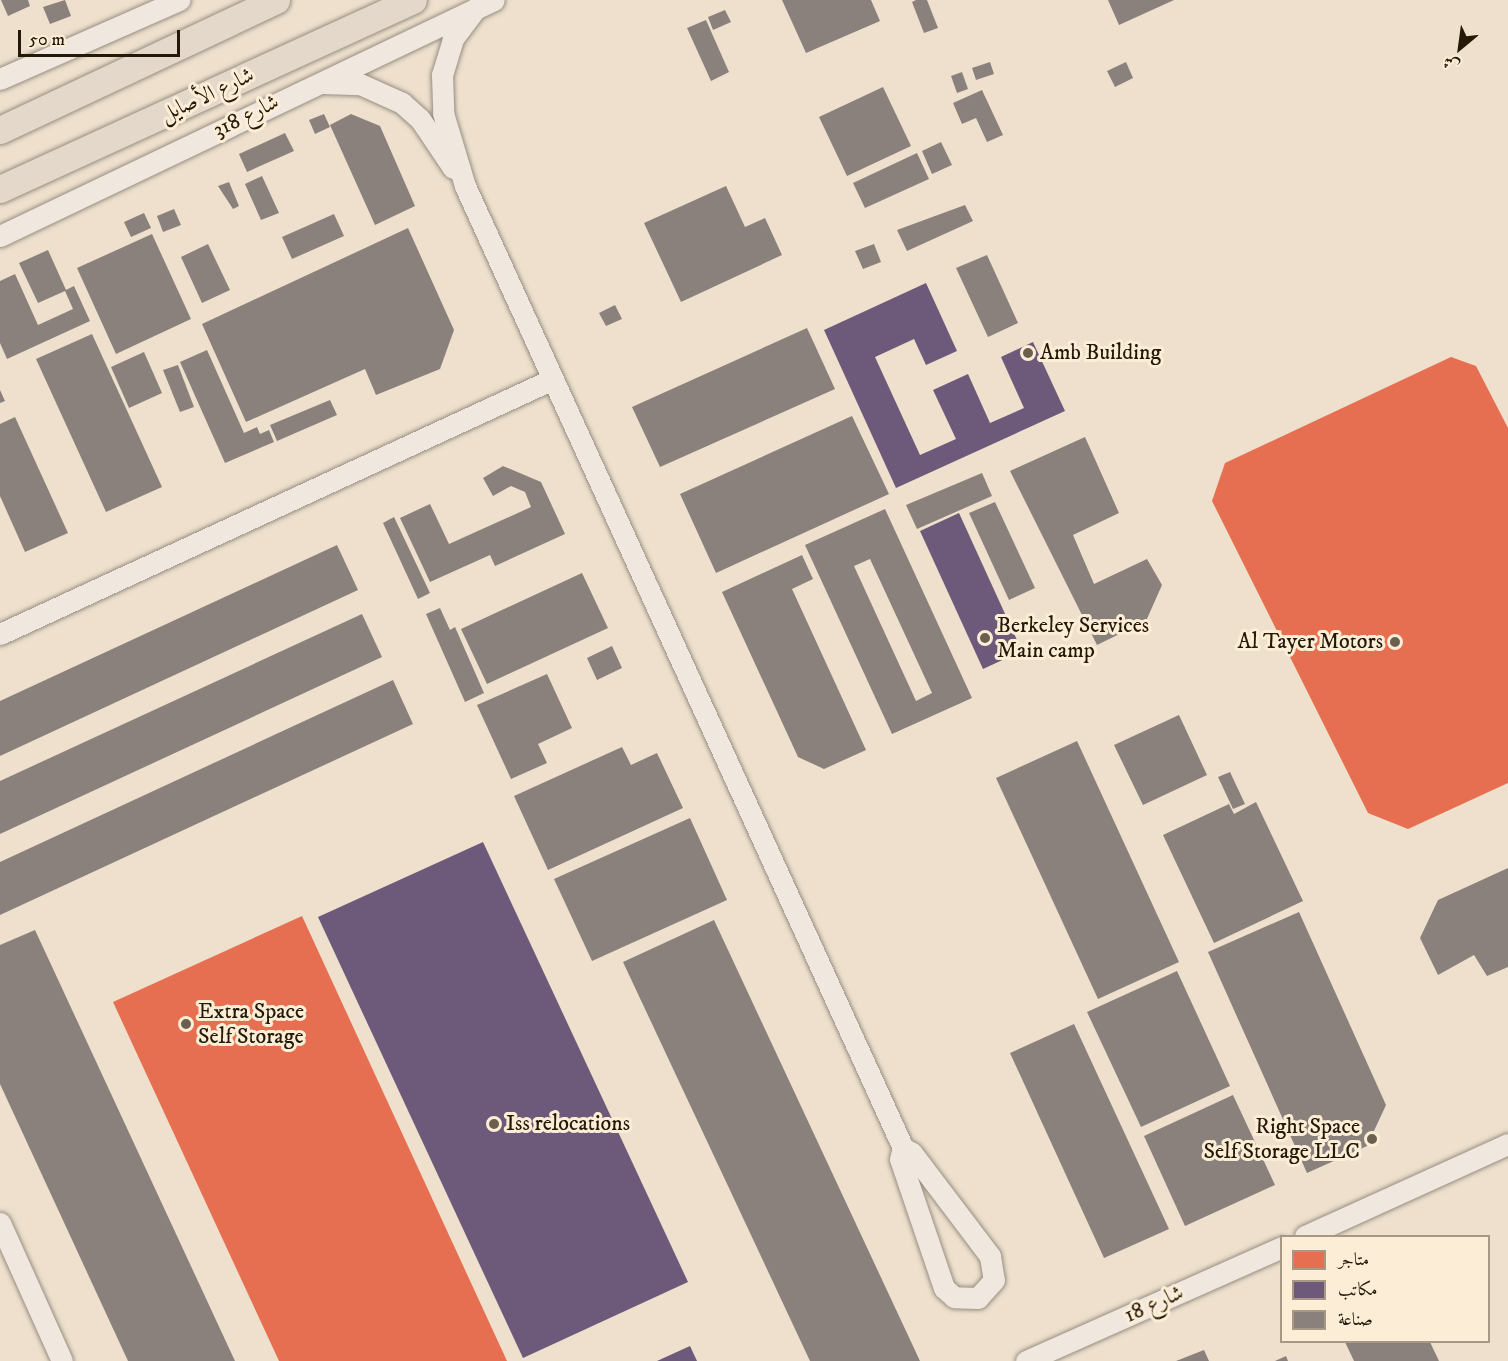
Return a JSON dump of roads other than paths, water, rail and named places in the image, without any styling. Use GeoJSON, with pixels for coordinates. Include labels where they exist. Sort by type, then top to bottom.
{"type":"FeatureCollection","features":[{"type":"Feature","properties":{"kind":"main road"},"geometry":{"type":"LineString","coordinates":[[0,130],[276,0]]}},
{"type":"Feature","properties":{"kind":"main road","name":"شارع الأصايل"},"geometry":{"type":"LineString","coordinates":[[0,189],[413,0]]}},
{"type":"Feature","properties":{"kind":"street"},"geometry":{"type":"LineString","coordinates":[[0,79],[179,0]]}},
{"type":"Feature","properties":{"kind":"street"},"geometry":{"type":"LineString","coordinates":[[485,4],[453,39],[442,75],[443,113],[465,186],[903,1148],[912,1153],[990,1256],[994,1280],[978,1298],[954,1297],[944,1288],[900,1159],[903,1148]]}},
{"type":"Feature","properties":{"kind":"street","name":"شارع 318"},"geometry":{"type":"LineString","coordinates":[[0,236],[313,84],[485,4]]}},
{"type":"Feature","properties":{"kind":"street"},"geometry":{"type":"LineString","coordinates":[[313,84],[360,84],[402,104],[420,119],[465,186]]}},
{"type":"Feature","properties":{"kind":"street"},"geometry":{"type":"LineString","coordinates":[[0,634],[553,380]]}},
{"type":"Feature","properties":{"kind":"street"},"geometry":{"type":"LineString","coordinates":[[1307,1235],[1508,1144]]}},
{"type":"Feature","properties":{"kind":"street"},"geometry":{"type":"LineString","coordinates":[[0,1223],[62,1361]]}},
{"type":"Feature","properties":{"kind":"street","name":"شارع 18"},"geometry":{"type":"LineString","coordinates":[[1026,1361],[1280,1247]]}},
{"type":"Feature","properties":{"kind":"place","name":"Amb Building"},"geometry":{"type":"Point","coordinates":[1028,353]}},
{"type":"Feature","properties":{"kind":"place","name":"Berkeley Services Main camp"},"geometry":{"type":"Point","coordinates":[985,638]}},
{"type":"Feature","properties":{"kind":"place","name":"Al Tayer Motors"},"geometry":{"type":"Point","coordinates":[1395,642]}},
{"type":"Feature","properties":{"kind":"place","name":"Extra Space Self Storage"},"geometry":{"type":"Point","coordinates":[186,1024]}},
{"type":"Feature","properties":{"kind":"place","name":"Iss relocations"},"geometry":{"type":"Point","coordinates":[494,1124]}},
{"type":"Feature","properties":{"kind":"place","name":"Right Space Self Storage LLC"},"geometry":{"type":"Point","coordinates":[1372,1139]}}]}
